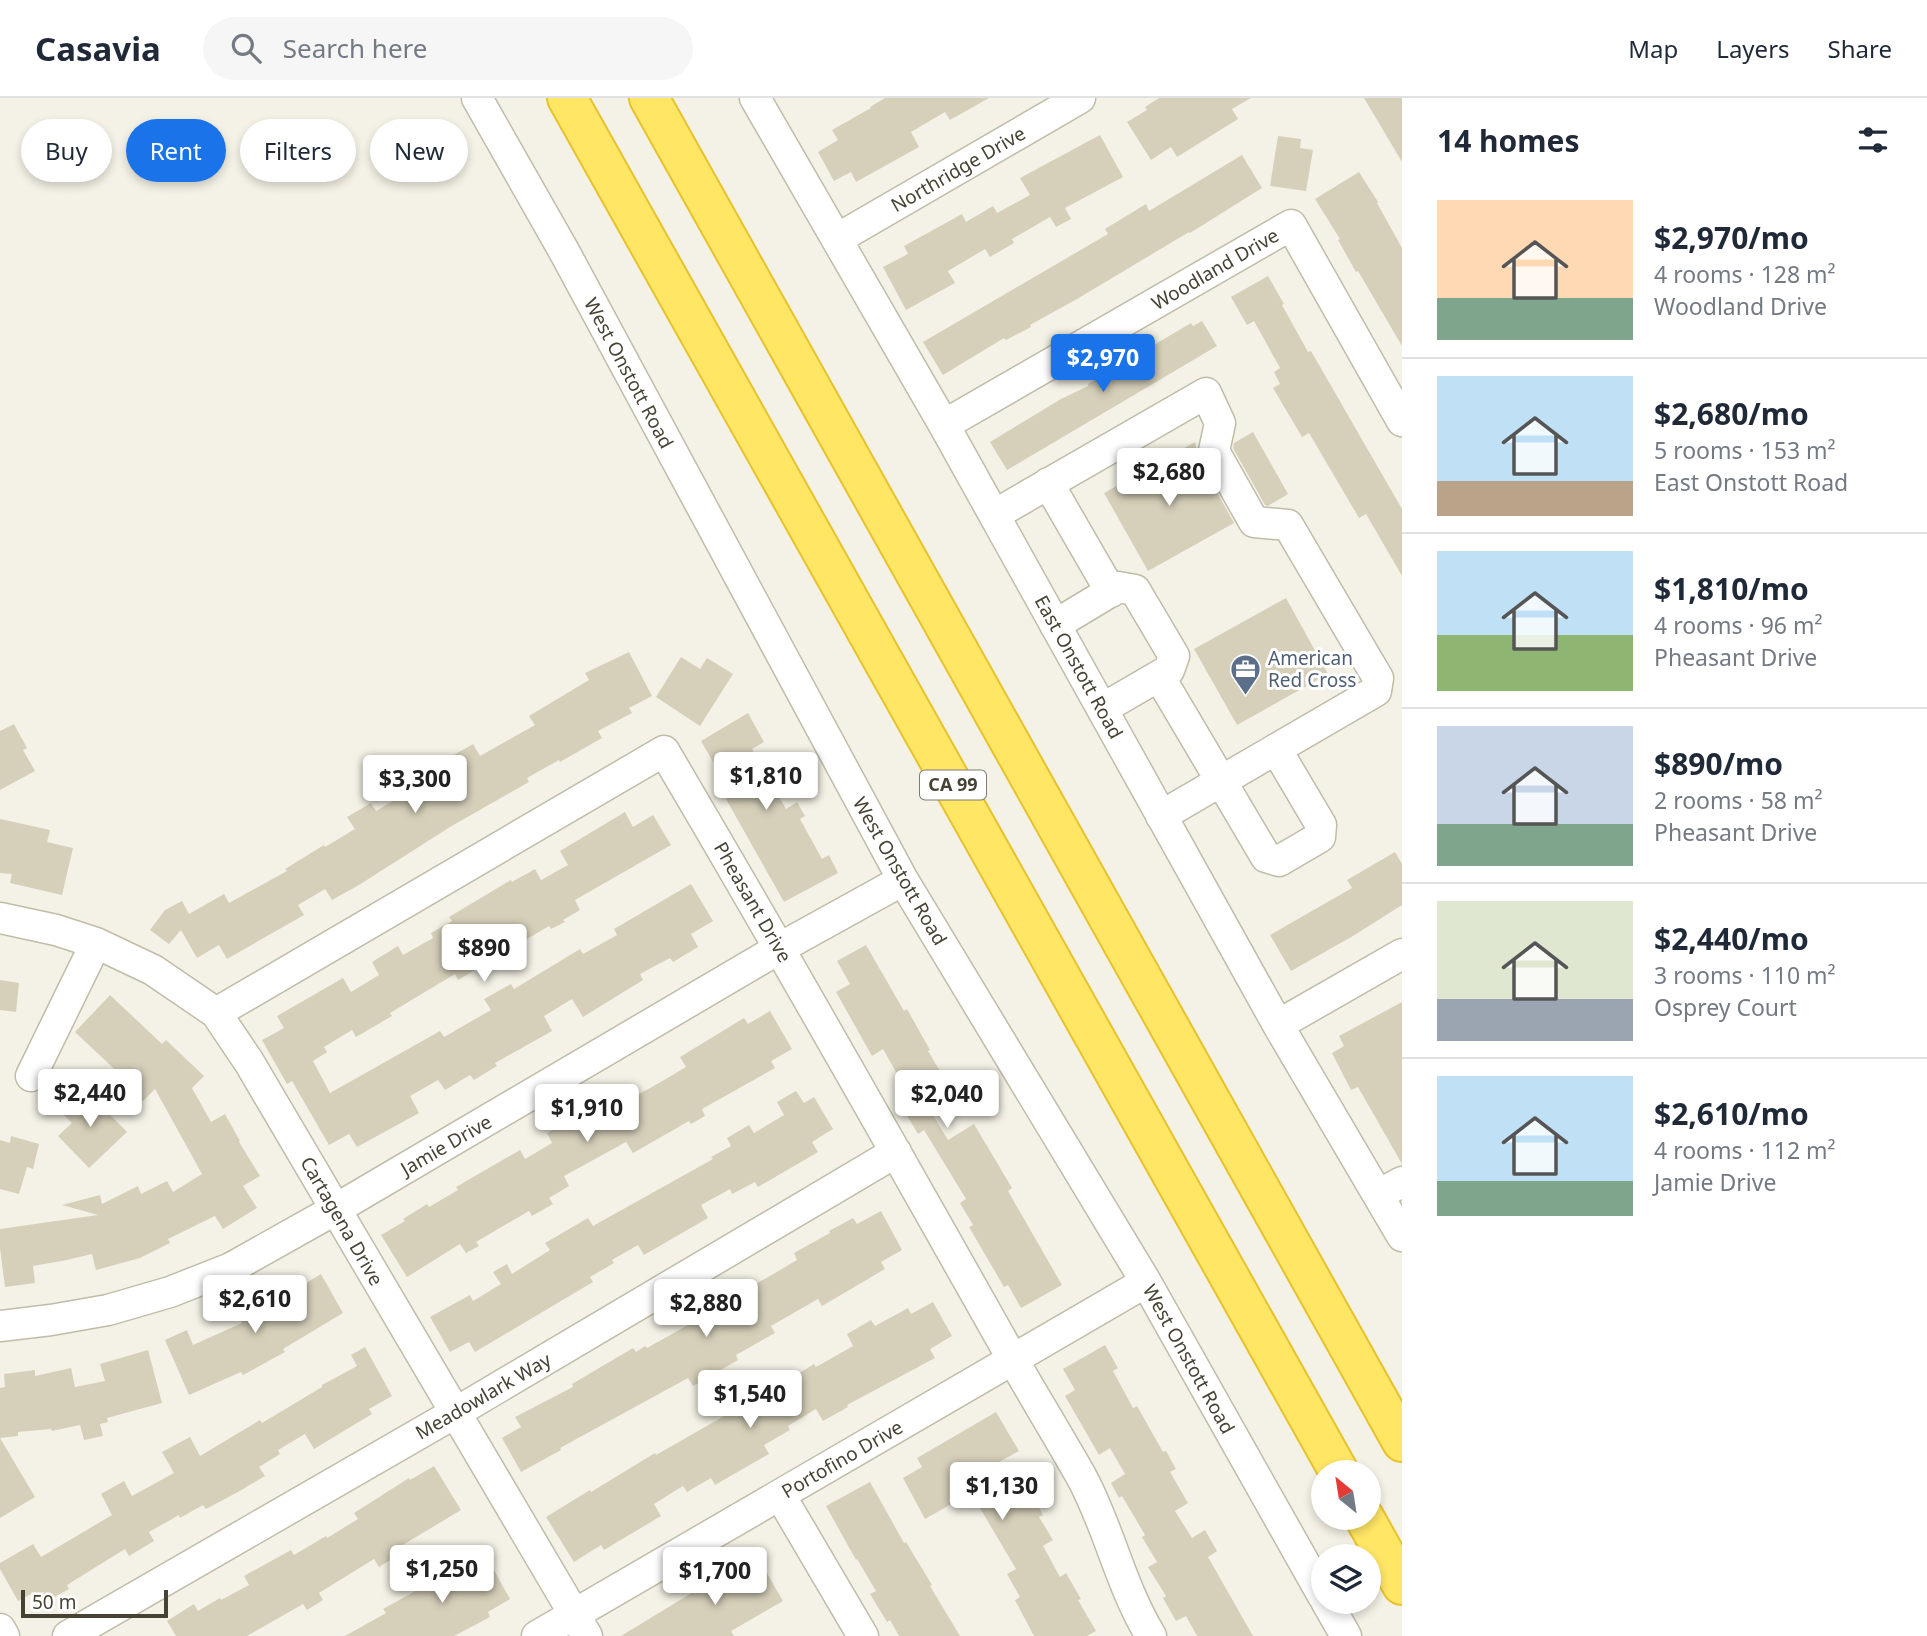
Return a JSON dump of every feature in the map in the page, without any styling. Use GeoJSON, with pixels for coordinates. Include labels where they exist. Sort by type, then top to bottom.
{"type":"FeatureCollection","features":[{"type":"Feature","properties":{"kind":"highway","name":"CA 99"},"geometry":{"type":"LineString","coordinates":[[567,98],[1332,1460]]}},
{"type":"Feature","properties":{"kind":"highway"},"geometry":{"type":"LineString","coordinates":[[649,98],[1402,1442]]}},
{"type":"Feature","properties":{"kind":"highway"},"geometry":{"type":"LineString","coordinates":[[1371,1530],[1402,1585]]}},
{"type":"Feature","properties":{"kind":"street","name":"West Onstott Road"},"geometry":{"type":"LineString","coordinates":[[477,98],[565,253],[903,880],[1146,1282],[1311,1575]]}},
{"type":"Feature","properties":{"kind":"street","name":"East Onstott Road"},"geometry":{"type":"LineString","coordinates":[[755,98],[944,425],[1278,1025],[1390,1189],[1402,1236]]}},
{"type":"Feature","properties":{"kind":"street","name":"Northridge Drive"},"geometry":{"type":"LineString","coordinates":[[837,239],[1080,98]]}},
{"type":"Feature","properties":{"kind":"street","name":"Woodland Drive"},"geometry":{"type":"LineString","coordinates":[[944,425],[1291,225],[1402,421]]}},
{"type":"Feature","properties":{"kind":"street"},"geometry":{"type":"LineString","coordinates":[[994,515],[1206,393],[1220,424],[1214,451],[1254,522],[1288,525],[1378,678],[1376,691],[1161,816]]}},
{"type":"Feature","properties":{"kind":"street"},"geometry":{"type":"LineString","coordinates":[[1048,483],[1111,592]]}},
{"type":"Feature","properties":{"kind":"street"},"geometry":{"type":"LineString","coordinates":[[1055,625],[1118,587],[1135,590],[1174,656],[1169,670],[1102,709]]}},
{"type":"Feature","properties":{"kind":"street"},"geometry":{"type":"LineString","coordinates":[[1159,676],[1266,857],[1279,861],[1320,837],[1321,825],[1276,749]]}},
{"type":"Feature","properties":{"kind":"street","name":"Pheasant Drive"},"geometry":{"type":"LineString","coordinates":[[216,1013],[664,751],[780,948],[1083,1479],[1138,1614],[1151,1636]]}},
{"type":"Feature","properties":{"kind":"street","name":"Jamie Drive"},"geometry":{"type":"LineString","coordinates":[[0,1326],[108,1310],[170,1292],[231,1268],[780,948],[903,880]]}},
{"type":"Feature","properties":{"kind":"street","name":"Cartagena Drive"},"geometry":{"type":"LineString","coordinates":[[0,918],[56,930],[96,943],[153,970],[216,1013],[249,1062],[581,1625]]}},
{"type":"Feature","properties":{"kind":"street"},"geometry":{"type":"LineString","coordinates":[[31,1076],[96,943]]}},
{"type":"Feature","properties":{"kind":"street"},"geometry":{"type":"LineString","coordinates":[[1278,1025],[1402,954]]}},
{"type":"Feature","properties":{"kind":"street","name":"Meadowlark Way"},"geometry":{"type":"LineString","coordinates":[[68,1636],[454,1413],[896,1152]]}},
{"type":"Feature","properties":{"kind":"street","name":"Portofino Drive"},"geometry":{"type":"LineString","coordinates":[[537,1636],[581,1625],[780,1495],[1146,1282]]}},
{"type":"Feature","properties":{"kind":"street"},"geometry":{"type":"LineString","coordinates":[[780,1495],[863,1636]]}},
{"type":"Feature","properties":{"kind":"street"},"geometry":{"type":"LineString","coordinates":[[1333,1614],[1346,1636]]}},
{"type":"Feature","properties":{"kind":"street"},"geometry":{"type":"LineString","coordinates":[[0,1629],[5,1636]]}},
{"type":"Feature","properties":{"kind":"building"},"geometry":{"type":"Polygon","coordinates":[[[885,98],[989,98],[950,120],[945,112],[911,132],[919,147],[856,182],[851,172],[834,181],[818,152],[838,140],[832,130],[885,98]]]}},
{"type":"Feature","properties":{"kind":"building"},"geometry":{"type":"Polygon","coordinates":[[[1159,98],[1251,98],[1232,109],[1238,119],[1198,144],[1177,157],[1171,147],[1151,160],[1127,122],[1147,110],[1145,107],[1159,98]]]}},
{"type":"Feature","properties":{"kind":"building"},"geometry":{"type":"Polygon","coordinates":[[[1364,98],[1402,98],[1402,162],[1364,98]]]}},
{"type":"Feature","properties":{"kind":"building"},"geometry":{"type":"Polygon","coordinates":[[[1100,135],[1123,177],[1065,208],[1071,219],[1056,227],[1050,217],[1012,239],[1014,243],[990,257],[985,249],[948,271],[955,283],[906,310],[883,267],[908,254],[904,246],[962,214],[966,222],[993,206],[997,213],[1030,195],[1020,178],[1100,135]]]}},
{"type":"Feature","properties":{"kind":"building"},"geometry":{"type":"Polygon","coordinates":[[[1278,136],[1301,139],[1300,148],[1313,150],[1306,191],[1270,186],[1278,136]]]}},
{"type":"Feature","properties":{"kind":"building"},"geometry":{"type":"Polygon","coordinates":[[[1242,155],[1262,188],[1190,233],[1030,325],[1031,327],[1006,340],[1004,338],[943,375],[923,342],[1108,234],[1105,229],[1146,204],[1149,211],[1242,155]]]}},
{"type":"Feature","properties":{"kind":"building"},"geometry":{"type":"Polygon","coordinates":[[[1359,172],[1402,248],[1402,346],[1315,199],[1359,172]]]}},
{"type":"Feature","properties":{"kind":"building"},"geometry":{"type":"Polygon","coordinates":[[[1268,276],[1308,352],[1311,351],[1402,509],[1402,576],[1366,514],[1359,518],[1309,433],[1302,437],[1273,388],[1280,384],[1274,372],[1280,368],[1254,321],[1247,325],[1231,297],[1268,276]]]}},
{"type":"Feature","properties":{"kind":"building"},"geometry":{"type":"Polygon","coordinates":[[[1202,321],[1217,346],[1007,470],[990,442],[1191,323],[1193,326],[1202,321]]]}},
{"type":"Feature","properties":{"kind":"building"},"geometry":{"type":"Polygon","coordinates":[[[1253,432],[1288,494],[1268,506],[1233,448],[1234,443],[1253,432]]]}},
{"type":"Feature","properties":{"kind":"building"},"geometry":{"type":"Polygon","coordinates":[[[1195,442],[1199,460],[1234,523],[1148,571],[1104,493],[1195,442]]]}},
{"type":"Feature","properties":{"kind":"building"},"geometry":{"type":"Polygon","coordinates":[[[1286,598],[1328,674],[1237,725],[1194,649],[1286,598]]]}},
{"type":"Feature","properties":{"kind":"building"},"geometry":{"type":"Polygon","coordinates":[[[629,652],[652,696],[629,708],[632,713],[598,731],[602,738],[527,778],[529,782],[450,827],[359,885],[332,900],[325,889],[298,905],[304,915],[227,959],[219,945],[197,958],[181,930],[169,944],[150,930],[165,910],[182,901],[189,914],[224,894],[229,903],[287,871],[285,869],[355,829],[347,817],[371,803],[376,811],[431,778],[426,771],[473,744],[480,756],[535,725],[529,716],[589,680],[585,673],[629,652]]]}},
{"type":"Feature","properties":{"kind":"building"},"geometry":{"type":"Polygon","coordinates":[[[681,657],[700,669],[707,658],[733,674],[700,726],[656,697],[681,657]]]}},
{"type":"Feature","properties":{"kind":"building"},"geometry":{"type":"Polygon","coordinates":[[[748,713],[764,742],[752,749],[786,809],[797,802],[805,816],[800,819],[822,859],[829,855],[838,873],[784,902],[726,799],[732,795],[701,741],[748,713]]]}},
{"type":"Feature","properties":{"kind":"building"},"geometry":{"type":"Polygon","coordinates":[[[14,724],[27,748],[23,750],[35,771],[0,790],[0,731],[14,724]]]}},
{"type":"Feature","properties":{"kind":"building"},"geometry":{"type":"Polygon","coordinates":[[[625,812],[633,827],[653,815],[671,845],[575,900],[580,910],[563,920],[565,922],[551,929],[549,926],[458,980],[455,974],[356,1037],[352,1030],[324,1047],[327,1052],[313,1061],[330,1093],[440,1031],[444,1037],[491,1010],[484,999],[511,984],[514,989],[580,949],[583,954],[617,935],[614,929],[691,884],[713,921],[691,934],[698,947],[673,962],[670,958],[640,974],[643,980],[583,1017],[572,999],[544,1016],[552,1031],[495,1063],[497,1066],[474,1080],[470,1075],[445,1090],[438,1080],[410,1096],[419,1113],[357,1147],[349,1134],[329,1145],[292,1081],[287,1084],[262,1040],[284,1028],[277,1016],[343,978],[351,992],[379,975],[372,962],[398,946],[403,955],[433,938],[431,933],[452,921],[449,917],[511,880],[512,882],[535,869],[541,880],[568,865],[560,851],[625,812]]]}},
{"type":"Feature","properties":{"kind":"building"},"geometry":{"type":"Polygon","coordinates":[[[0,819],[50,830],[47,842],[73,848],[62,895],[10,883],[12,874],[0,873],[0,819]]]}},
{"type":"Feature","properties":{"kind":"building"},"geometry":{"type":"Polygon","coordinates":[[[1395,852],[1402,864],[1402,905],[1291,971],[1270,935],[1352,888],[1347,880],[1395,852]]]}},
{"type":"Feature","properties":{"kind":"building"},"geometry":{"type":"Polygon","coordinates":[[[866,945],[904,1011],[907,1009],[946,1081],[952,1077],[964,1095],[933,1115],[948,1140],[974,1124],[1012,1188],[1008,1191],[1062,1285],[1021,1308],[1008,1285],[1004,1287],[969,1227],[973,1225],[960,1203],[966,1199],[924,1130],[918,1134],[903,1109],[909,1105],[895,1082],[900,1079],[883,1049],[872,1056],[836,992],[850,984],[837,961],[866,945]]]}},
{"type":"Feature","properties":{"kind":"building"},"geometry":{"type":"Polygon","coordinates":[[[0,980],[19,983],[16,1012],[0,1010],[0,980]]]}},
{"type":"Feature","properties":{"kind":"building"},"geometry":{"type":"Polygon","coordinates":[[[110,995],[162,1044],[166,1040],[204,1076],[192,1088],[211,1122],[225,1114],[260,1176],[243,1186],[257,1208],[223,1229],[215,1216],[168,1239],[170,1243],[140,1258],[96,1270],[92,1254],[33,1266],[35,1283],[5,1287],[0,1229],[98,1215],[62,1205],[100,1195],[102,1204],[138,1186],[141,1194],[167,1181],[173,1192],[202,1174],[155,1089],[143,1101],[124,1082],[126,1080],[75,1032],[110,995]]]}},
{"type":"Feature","properties":{"kind":"building"},"geometry":{"type":"Polygon","coordinates":[[[1402,1002],[1402,1164],[1358,1087],[1351,1090],[1332,1053],[1344,1046],[1339,1036],[1402,1002]]]}},
{"type":"Feature","properties":{"kind":"building"},"geometry":{"type":"Polygon","coordinates":[[[770,1011],[792,1049],[771,1061],[775,1068],[702,1109],[705,1116],[691,1124],[689,1121],[633,1153],[626,1142],[564,1176],[569,1186],[549,1198],[553,1204],[532,1216],[529,1211],[476,1242],[479,1246],[466,1253],[460,1244],[407,1277],[381,1235],[427,1204],[429,1207],[458,1190],[456,1187],[520,1150],[525,1159],[552,1143],[547,1133],[625,1090],[630,1099],[659,1083],[686,1067],[680,1057],[744,1018],[748,1024],[770,1011]]]}},
{"type":"Feature","properties":{"kind":"building"},"geometry":{"type":"Polygon","coordinates":[[[86,1090],[127,1132],[89,1168],[58,1136],[72,1123],[62,1113],[86,1090]]]}},
{"type":"Feature","properties":{"kind":"building"},"geometry":{"type":"Polygon","coordinates":[[[796,1091],[804,1103],[814,1097],[833,1129],[812,1142],[818,1152],[758,1187],[755,1182],[732,1194],[730,1189],[701,1205],[708,1218],[644,1255],[638,1245],[590,1277],[593,1282],[475,1352],[469,1342],[450,1352],[430,1317],[470,1295],[473,1301],[501,1284],[493,1272],[507,1264],[512,1274],[550,1250],[545,1243],[588,1218],[593,1226],[713,1159],[711,1157],[731,1146],[727,1138],[749,1125],[754,1133],[784,1115],[777,1102],[796,1091]]]}},
{"type":"Feature","properties":{"kind":"building"},"geometry":{"type":"Polygon","coordinates":[[[11,1136],[39,1144],[33,1169],[27,1167],[19,1194],[0,1189],[0,1140],[10,1143],[11,1136]]]}},
{"type":"Feature","properties":{"kind":"building"},"geometry":{"type":"Polygon","coordinates":[[[881,1211],[902,1250],[881,1262],[885,1269],[822,1306],[818,1299],[771,1326],[775,1333],[736,1355],[738,1360],[693,1386],[688,1378],[521,1472],[502,1438],[521,1427],[515,1417],[573,1387],[572,1384],[633,1348],[636,1352],[645,1346],[647,1348],[688,1325],[684,1318],[743,1282],[747,1289],[797,1260],[794,1253],[830,1233],[829,1231],[853,1218],[857,1224],[881,1211]]]}},
{"type":"Feature","properties":{"kind":"building"},"geometry":{"type":"Polygon","coordinates":[[[321,1274],[343,1313],[283,1349],[285,1352],[243,1375],[241,1372],[189,1395],[165,1340],[187,1330],[193,1345],[242,1323],[236,1313],[294,1280],[298,1288],[321,1274]]]}},
{"type":"Feature","properties":{"kind":"building"},"geometry":{"type":"Polygon","coordinates":[[[933,1302],[952,1336],[930,1349],[935,1358],[847,1405],[848,1407],[823,1421],[816,1409],[788,1426],[790,1430],[764,1445],[769,1454],[715,1485],[711,1478],[687,1492],[683,1486],[654,1504],[661,1516],[604,1550],[601,1545],[574,1562],[546,1517],[773,1388],[771,1383],[793,1370],[796,1375],[814,1364],[816,1367],[853,1346],[847,1334],[871,1320],[875,1326],[908,1308],[911,1314],[933,1302]]]}},
{"type":"Feature","properties":{"kind":"building"},"geometry":{"type":"Polygon","coordinates":[[[1105,1345],[1118,1368],[1113,1371],[1133,1408],[1137,1406],[1163,1452],[1166,1451],[1176,1469],[1170,1472],[1188,1503],[1175,1511],[1192,1538],[1205,1530],[1217,1551],[1208,1557],[1253,1636],[1197,1636],[1186,1616],[1176,1621],[1163,1598],[1166,1596],[1148,1567],[1157,1562],[1142,1537],[1145,1535],[1111,1483],[1125,1474],[1110,1448],[1099,1455],[1065,1396],[1075,1390],[1063,1369],[1105,1345]]]}},
{"type":"Feature","properties":{"kind":"building"},"geometry":{"type":"Polygon","coordinates":[[[365,1347],[392,1396],[369,1409],[372,1414],[314,1449],[305,1434],[278,1450],[280,1454],[259,1467],[265,1476],[206,1509],[203,1505],[149,1532],[154,1541],[129,1556],[125,1549],[67,1585],[69,1589],[40,1605],[33,1593],[18,1601],[0,1569],[0,1563],[33,1544],[41,1557],[112,1515],[101,1494],[124,1481],[132,1496],[174,1473],[162,1452],[190,1437],[200,1456],[260,1420],[262,1423],[357,1366],[351,1355],[365,1347]]]}},
{"type":"Feature","properties":{"kind":"building"},"geometry":{"type":"Polygon","coordinates":[[[148,1350],[162,1403],[107,1418],[108,1422],[100,1424],[103,1436],[84,1440],[80,1425],[52,1431],[18,1432],[18,1436],[0,1438],[0,1388],[5,1387],[4,1374],[35,1370],[35,1376],[71,1368],[75,1387],[105,1381],[100,1364],[148,1350]]]}},
{"type":"Feature","properties":{"kind":"building"},"geometry":{"type":"Polygon","coordinates":[[[996,1412],[1019,1451],[997,1463],[1016,1498],[1029,1490],[1043,1515],[1039,1517],[1053,1540],[1043,1546],[1060,1577],[1066,1573],[1081,1599],[1078,1600],[1096,1631],[1087,1636],[1034,1636],[1015,1600],[1020,1597],[1007,1574],[1016,1569],[971,1493],[925,1519],[903,1478],[922,1467],[917,1458],[996,1412]]]}},
{"type":"Feature","properties":{"kind":"building"},"geometry":{"type":"Polygon","coordinates":[[[0,1438],[35,1497],[0,1518],[0,1438]]]}},
{"type":"Feature","properties":{"kind":"building"},"geometry":{"type":"Polygon","coordinates":[[[434,1466],[461,1510],[401,1546],[404,1552],[379,1567],[374,1559],[319,1593],[323,1600],[307,1610],[303,1604],[247,1636],[176,1636],[167,1621],[194,1604],[198,1611],[249,1585],[244,1576],[291,1550],[294,1555],[326,1536],[327,1538],[358,1519],[354,1513],[409,1478],[410,1480],[434,1466]]]}},
{"type":"Feature","properties":{"kind":"building"},"geometry":{"type":"Polygon","coordinates":[[[870,1482],[960,1636],[899,1636],[870,1594],[876,1591],[826,1506],[870,1482]]]}},
{"type":"Feature","properties":{"kind":"building"},"geometry":{"type":"Polygon","coordinates":[[[486,1556],[510,1599],[488,1612],[490,1617],[454,1636],[345,1636],[386,1613],[383,1609],[457,1568],[459,1571],[486,1556]]]}},
{"type":"Feature","properties":{"kind":"building"},"geometry":{"type":"Polygon","coordinates":[[[761,1563],[783,1601],[731,1631],[734,1636],[621,1636],[731,1569],[736,1578],[761,1563]]]}},
{"type":"Feature","properties":{"kind":"place","name":"American Red Cross"},"geometry":{"type":"Point","coordinates":[1245,696]}}]}
